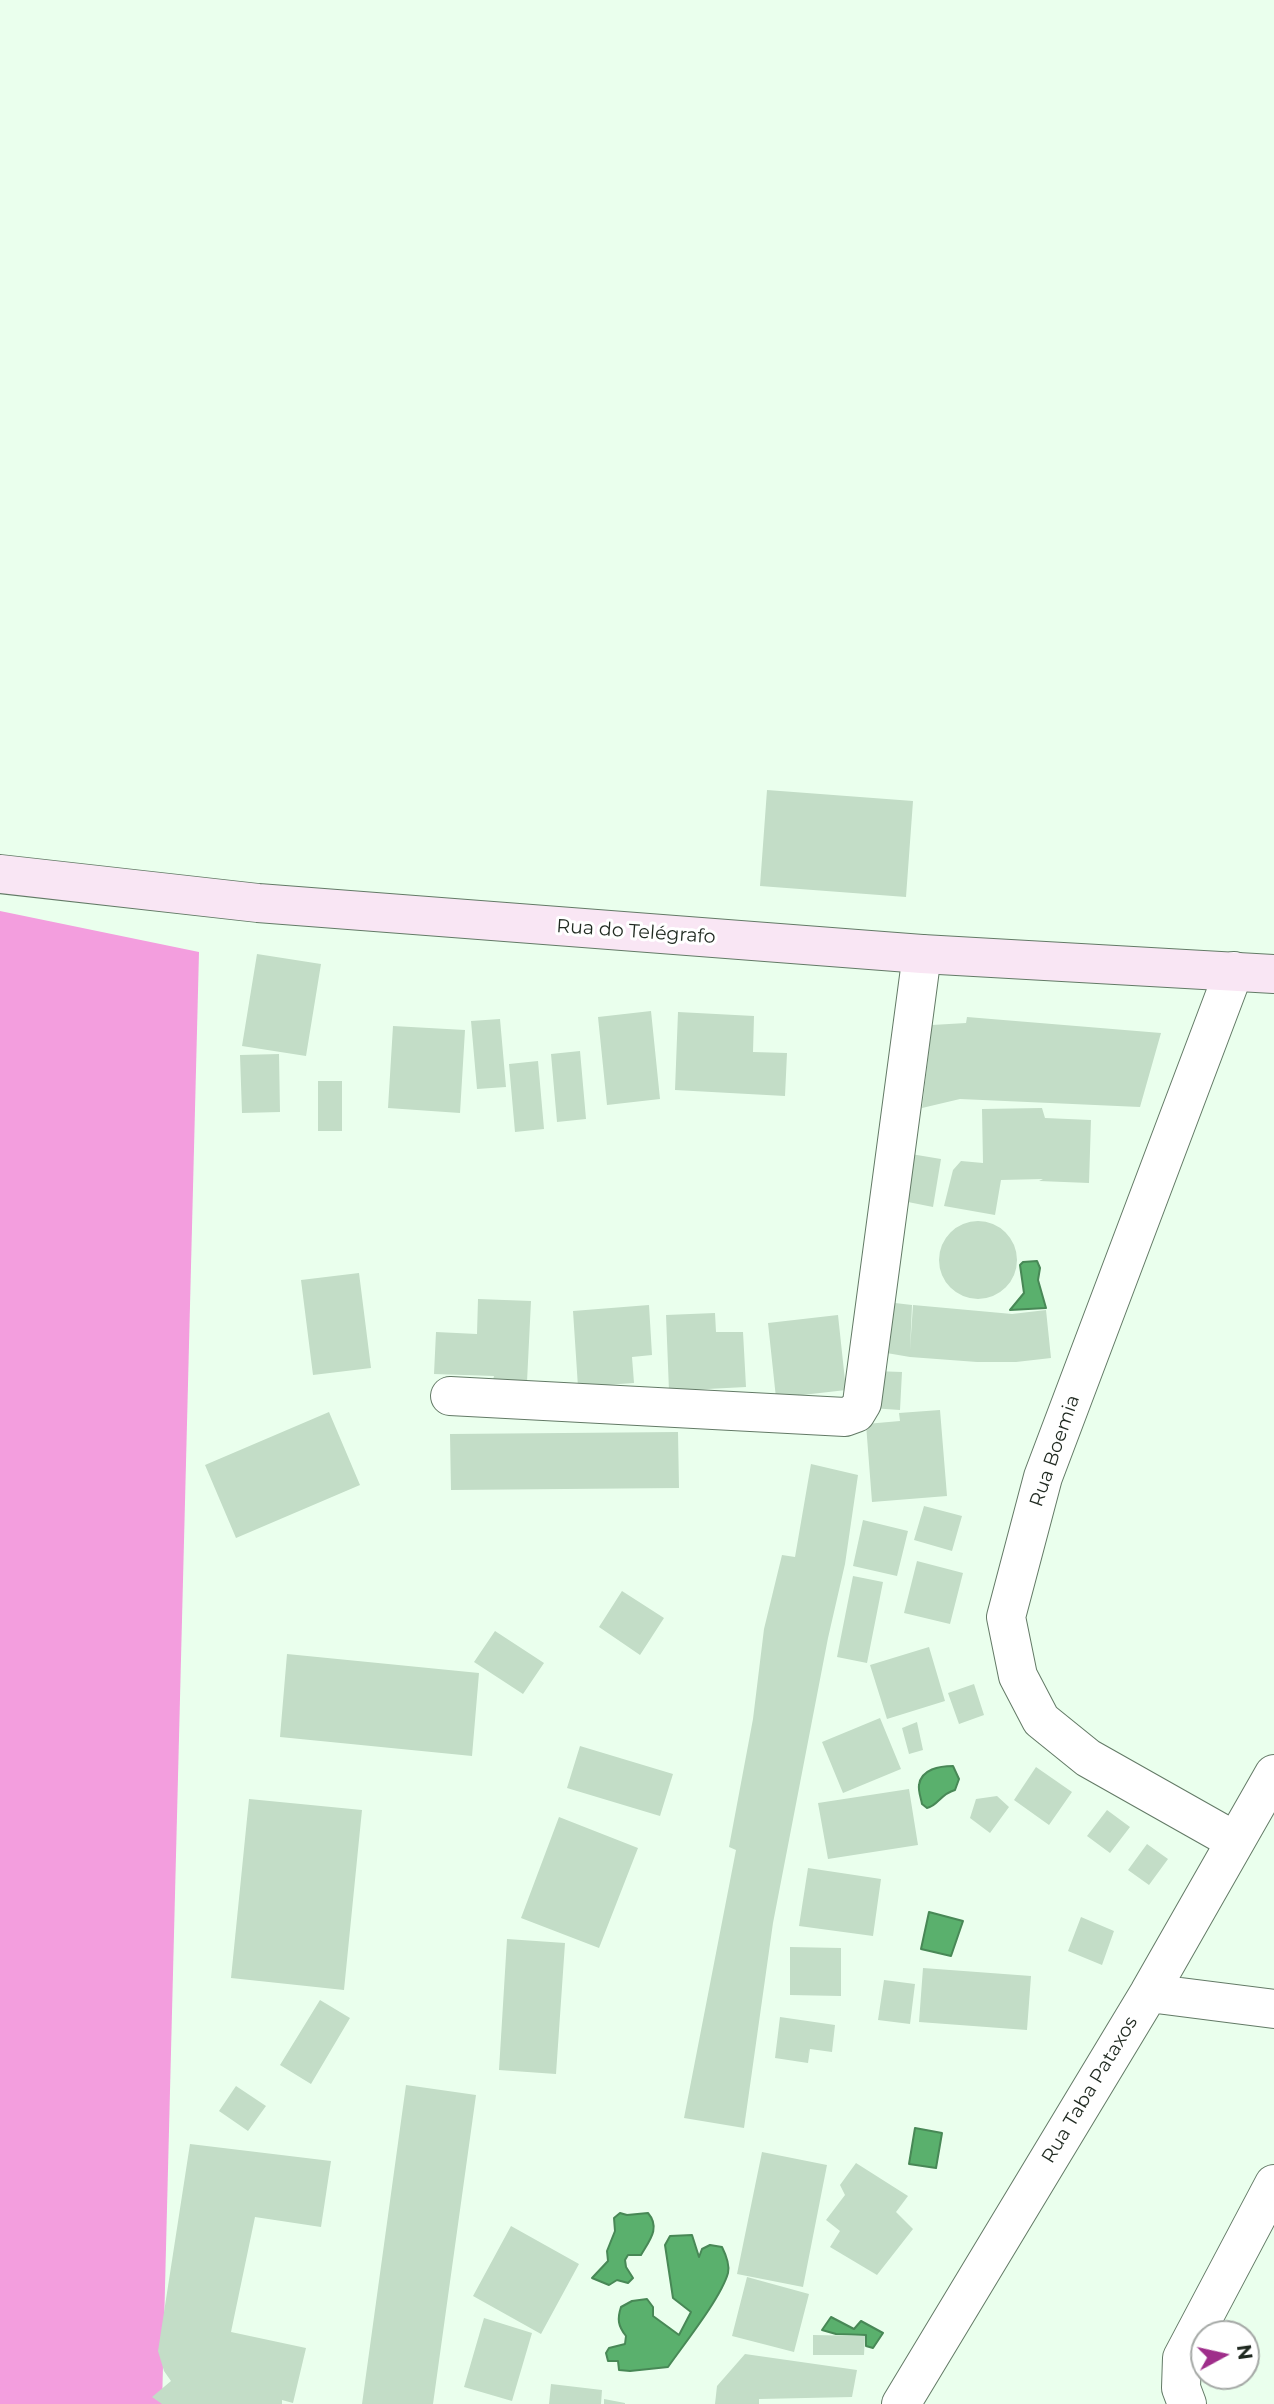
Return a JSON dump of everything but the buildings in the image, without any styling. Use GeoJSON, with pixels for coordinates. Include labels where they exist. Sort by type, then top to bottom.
{"type":"FeatureCollection","features":[{"type":"Feature","properties":{"kind":"street","name":"Rua do Telégrafo"},"geometry":{"type":"LineString","coordinates":[[0,874],[258,903],[922,954],[1274,974]]}},
{"type":"Feature","properties":{"kind":"street"},"geometry":{"type":"LineString","coordinates":[[450,1396],[845,1417],[856,1413],[862,1404],[922,954]]}},
{"type":"Feature","properties":{"kind":"street","name":"Rua Boemia"},"geometry":{"type":"LineString","coordinates":[[1234,971],[1043,1478],[1006,1617],[1018,1676],[1041,1720],[1088,1758],[1235,1841]]}},
{"type":"Feature","properties":{"kind":"street","name":"Rua Taba Pataxos"},"geometry":{"type":"LineString","coordinates":[[901,2404],[1149,1993],[1274,1774]]}},
{"type":"Feature","properties":{"kind":"street"},"geometry":{"type":"LineString","coordinates":[[1149,1993],[1274,2009]]}},
{"type":"Feature","properties":{"kind":"street"},"geometry":{"type":"LineString","coordinates":[[1188,2404],[1181,2388],[1182,2358],[1274,2184]]}},
{"type":"Feature","properties":{"kind":"shaded area"},"geometry":{"type":"Polygon","coordinates":[[[0,911],[199,952],[162,2404],[0,2404],[0,911]]]}},
{"type":"Feature","properties":{"kind":"shaded area"},"geometry":{"type":"Polygon","coordinates":[[[1037,1261],[1040,1268],[1038,1280],[1046,1308],[1010,1310],[1024,1293],[1020,1265],[1023,1262],[1037,1261]]]}},
{"type":"Feature","properties":{"kind":"shaded area"},"geometry":{"type":"Polygon","coordinates":[[[953,1766],[959,1779],[955,1790],[927,1808],[922,1804],[919,1787],[923,1775],[942,1767],[953,1766]]]}},
{"type":"Feature","properties":{"kind":"shaded area"},"geometry":{"type":"Polygon","coordinates":[[[929,1912],[963,1921],[951,1956],[921,1949],[929,1912]]]}},
{"type":"Feature","properties":{"kind":"shaded area"},"geometry":{"type":"Polygon","coordinates":[[[915,2128],[942,2133],[936,2168],[909,2164],[915,2128]]]}},
{"type":"Feature","properties":{"kind":"shaded area"},"geometry":{"type":"Polygon","coordinates":[[[620,2213],[648,2213],[654,2229],[641,2255],[628,2255],[625,2260],[633,2278],[628,2283],[617,2280],[609,2285],[592,2278],[608,2261],[607,2251],[615,2231],[614,2218],[620,2213]]]}},
{"type":"Feature","properties":{"kind":"shaded area"},"geometry":{"type":"Polygon","coordinates":[[[692,2235],[699,2257],[702,2249],[710,2245],[722,2247],[725,2253],[728,2273],[718,2295],[668,2367],[619,2370],[618,2361],[608,2361],[606,2353],[609,2348],[625,2344],[626,2336],[619,2322],[621,2307],[632,2301],[647,2299],[653,2307],[653,2316],[679,2335],[691,2312],[673,2298],[665,2245],[670,2236],[692,2235]]]}},
{"type":"Feature","properties":{"kind":"shaded area"},"geometry":{"type":"Polygon","coordinates":[[[831,2317],[854,2329],[861,2321],[883,2333],[873,2348],[866,2346],[866,2335],[836,2334],[822,2330],[831,2317]]]}}]}
